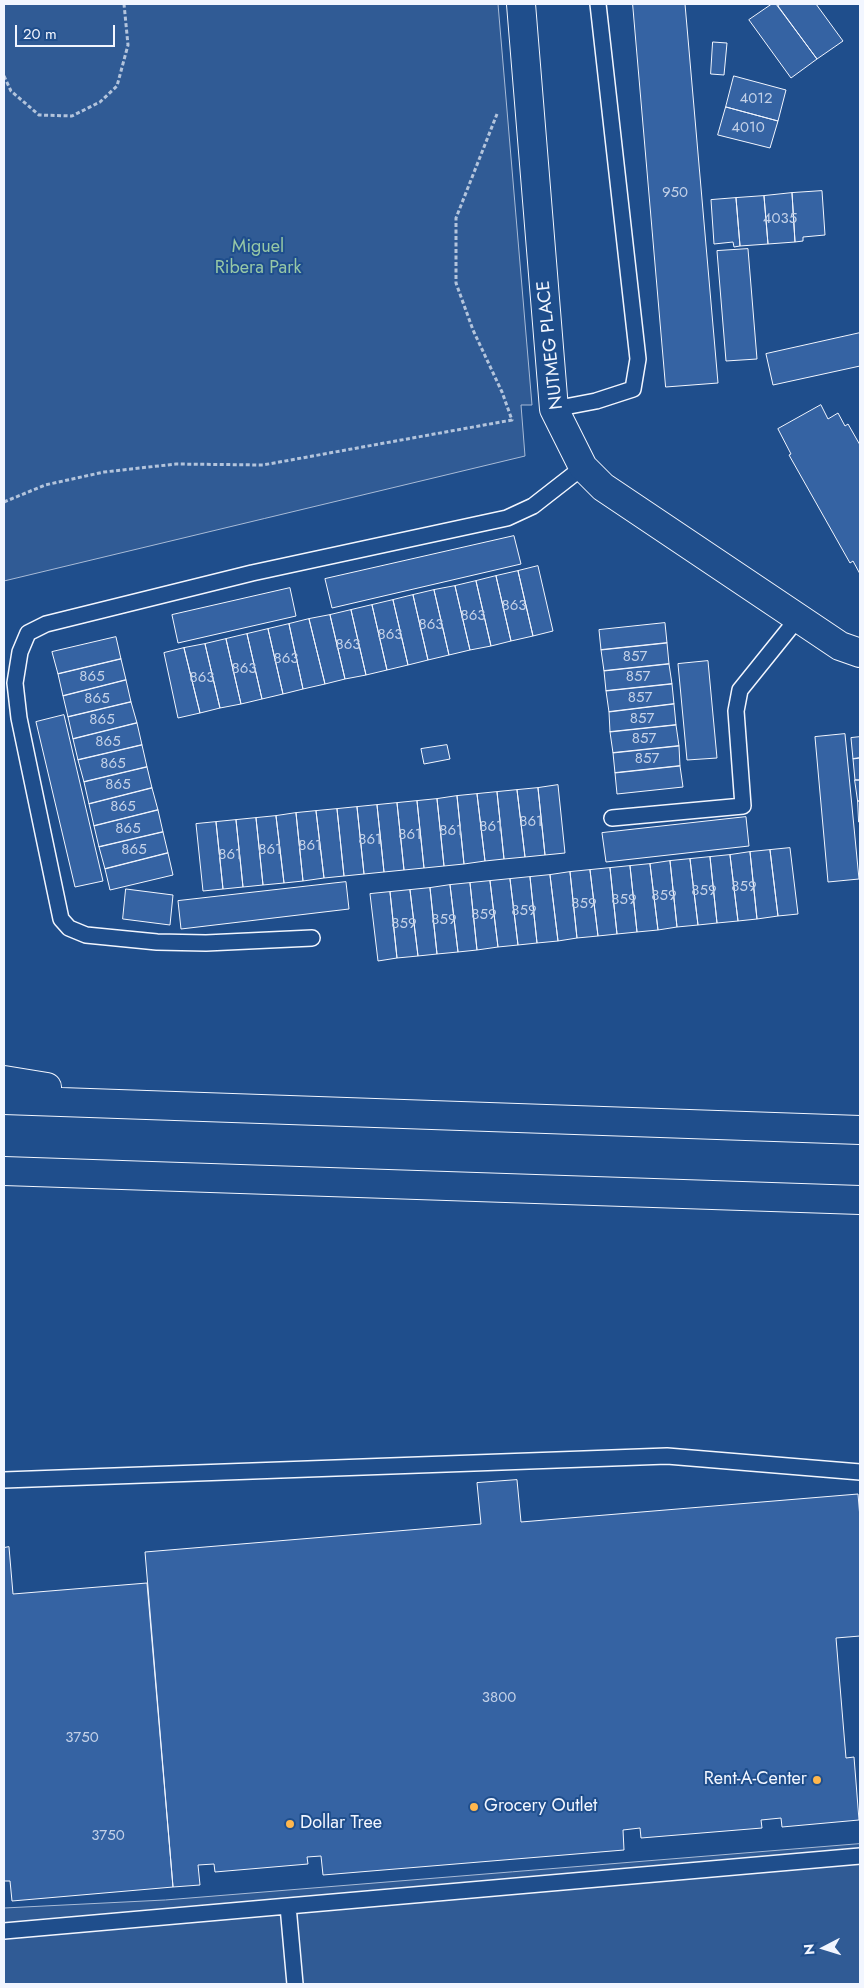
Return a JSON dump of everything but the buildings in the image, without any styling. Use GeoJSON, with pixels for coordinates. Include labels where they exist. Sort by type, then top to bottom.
{"type":"FeatureCollection","features":[{"type":"Feature","properties":{"kind":"main road","name":"NUTMEG PLACE"},"geometry":{"type":"LineString","coordinates":[[521,4],[554,410],[583,467],[603,487],[798,618],[840,646],[860,653]]}},
{"type":"Feature","properties":{"kind":"main road"},"geometry":{"type":"LineString","coordinates":[[4,1080],[179,1106]]}},
{"type":"Feature","properties":{"kind":"main road"},"geometry":{"type":"LineString","coordinates":[[4,1100],[860,1130]]}},
{"type":"Feature","properties":{"kind":"main road"},"geometry":{"type":"LineString","coordinates":[[4,1171],[860,1200]]}},
{"type":"Feature","properties":{"kind":"main road"},"geometry":{"type":"LineString","coordinates":[[4,1189],[184,1177]]}},
{"type":"Feature","properties":{"kind":"lane"},"geometry":{"type":"LineString","coordinates":[[554,410],[596,401],[633,389],[638,359],[598,4]]}},
{"type":"Feature","properties":{"kind":"lane"},"geometry":{"type":"LineString","coordinates":[[312,938],[206,943],[158,942],[86,935],[69,928],[61,919],[19,718],[15,682],[20,652],[28,633],[46,624],[242,576],[507,518],[533,506],[583,467]]}},
{"type":"Feature","properties":{"kind":"lane"},"geometry":{"type":"LineString","coordinates":[[612,818],[743,806],[736,711],[740,690],[798,618]]}},
{"type":"Feature","properties":{"kind":"lane"},"geometry":{"type":"LineString","coordinates":[[4,1480],[667,1456],[860,1472]]}},
{"type":"Feature","properties":{"kind":"lane"},"geometry":{"type":"LineString","coordinates":[[4,1931],[860,1856]]}},
{"type":"Feature","properties":{"kind":"lane"},"geometry":{"type":"LineString","coordinates":[[288,1906],[295,1984]]}},
{"type":"Feature","properties":{"kind":"path"},"geometry":{"type":"LineString","coordinates":[[4,76],[11,91],[38,115],[72,116],[100,102],[117,86],[128,45],[124,4]]}},
{"type":"Feature","properties":{"kind":"path"},"geometry":{"type":"LineString","coordinates":[[4,502],[45,485],[104,472],[176,464],[263,464],[512,420],[502,392],[473,330],[456,283],[456,218],[499,110]]}},
{"type":"Feature","properties":{"kind":"shaded area","name":"Miguel Ribera Park"},"geometry":{"type":"Polygon","coordinates":[[[4,4],[498,4],[532,405],[521,405],[525,456],[4,581],[4,4]]]}},
{"type":"Feature","properties":{"kind":"shaded area"},"geometry":{"type":"Polygon","coordinates":[[[860,1844],[860,1984],[4,1984],[4,1908],[165,1900],[860,1844]]]}},
{"type":"Feature","properties":{"kind":"place","name":"Rent-A-Center"},"geometry":{"type":"Point","coordinates":[817,1780]}},
{"type":"Feature","properties":{"kind":"place","name":"Grocery Outlet"},"geometry":{"type":"Point","coordinates":[474,1807]}},
{"type":"Feature","properties":{"kind":"place","name":"Dollar Tree"},"geometry":{"type":"Point","coordinates":[290,1824]}}]}
